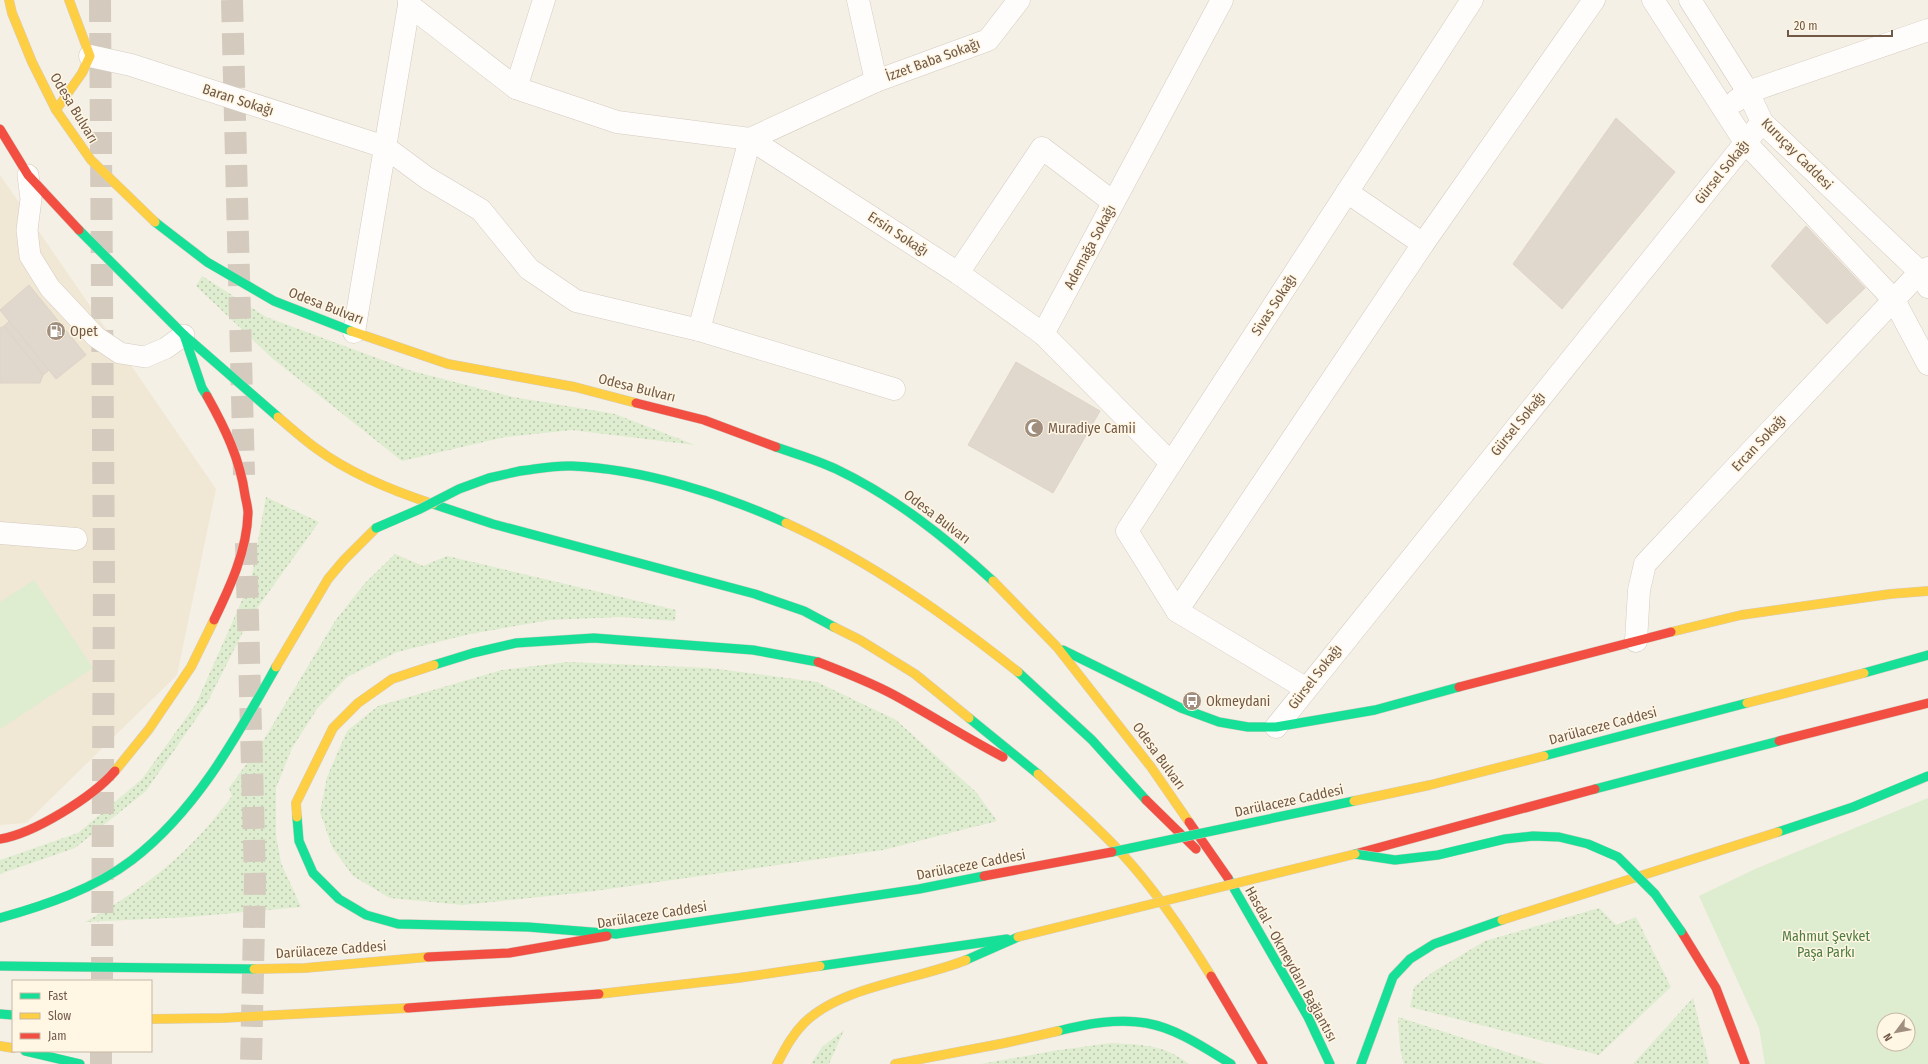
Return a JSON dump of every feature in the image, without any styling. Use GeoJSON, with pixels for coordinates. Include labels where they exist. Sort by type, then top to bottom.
{"type":"FeatureCollection","features":[{"type":"Feature","properties":{"kind":"main road","name":"Odesa Bulvarı"},"geometry":{"type":"LineString","coordinates":[[9,0],[12,13],[32,62],[56,110],[90,160],[146,215],[207,262],[274,301],[354,332],[448,364],[575,387],[704,420],[836,469],[896,502],[958,549],[1002,589],[1057,647],[1151,767],[1228,878]]}},
{"type":"Feature","properties":{"kind":"main road"},"geometry":{"type":"LineString","coordinates":[[56,110],[82,73],[90,56],[69,0]]}},
{"type":"Feature","properties":{"kind":"main road"},"geometry":{"type":"LineString","coordinates":[[0,129],[28,175],[100,253],[184,335],[317,449],[356,473],[408,496],[493,524],[755,594],[804,611],[860,640],[915,674],[1038,774],[1096,827],[1148,885],[1211,973],[1263,1064]]}},
{"type":"Feature","properties":{"kind":"main road"},"geometry":{"type":"LineString","coordinates":[[0,839],[13,837],[72,807],[106,781],[149,729],[191,667],[233,582],[243,546],[248,513],[242,472],[226,429],[202,388],[184,335]]}},
{"type":"Feature","properties":{"kind":"main road"},"geometry":{"type":"LineString","coordinates":[[0,918],[60,900],[99,881],[132,860],[154,842],[202,786],[236,736],[314,601],[334,572],[376,528],[420,509],[459,489],[490,478],[520,471],[571,466],[629,473],[666,480],[747,505],[818,537],[885,576],[964,630],[1027,679],[1092,740],[1159,814],[1228,878]]}},
{"type":"Feature","properties":{"kind":"main road"},"geometry":{"type":"LineString","coordinates":[[1057,647],[1181,708],[1219,722],[1248,727],[1276,727],[1375,710],[1636,641],[1741,615],[1890,594],[1928,592]]}},
{"type":"Feature","properties":{"kind":"main road"},"geometry":{"type":"LineString","coordinates":[[616,934],[528,927],[398,924],[366,915],[339,899],[313,873],[299,841],[296,803],[333,728],[358,703],[392,679],[473,653],[516,643],[594,638],[753,650],[812,660],[852,675],[894,694],[975,743],[1038,774]]}},
{"type":"Feature","properties":{"kind":"main road","name":"Darülaceze Caddesi"},"geometry":{"type":"LineString","coordinates":[[0,966],[204,969],[305,968],[409,958],[509,953],[616,934],[918,889],[1213,832],[1430,785],[1864,673],[1928,655]]}},
{"type":"Feature","properties":{"kind":"main road"},"geometry":{"type":"LineString","coordinates":[[152,1019],[223,1018],[386,1010],[603,994],[738,978],[1018,937],[1355,854],[1621,782],[1928,703]]}},
{"type":"Feature","properties":{"kind":"main road"},"geometry":{"type":"LineString","coordinates":[[1361,1064],[1392,977],[1410,959],[1434,944],[1470,930],[1696,859],[1853,807],[1928,776]]}},
{"type":"Feature","properties":{"kind":"main road"},"geometry":{"type":"LineString","coordinates":[[1355,854],[1395,860],[1438,855],[1505,839],[1533,836],[1559,837],[1581,842],[1618,857],[1655,894],[1681,931],[1716,988],[1732,1027],[1744,1064]]}},
{"type":"Feature","properties":{"kind":"main road","name":"Hasdal - Okmeydanı Bağlantısı"},"geometry":{"type":"LineString","coordinates":[[1228,878],[1308,1017],[1330,1064]]}},
{"type":"Feature","properties":{"kind":"main road"},"geometry":{"type":"LineString","coordinates":[[777,1064],[782,1052],[796,1030],[816,1013],[845,996],[938,970],[1018,937]]}},
{"type":"Feature","properties":{"kind":"main road"},"geometry":{"type":"LineString","coordinates":[[0,1014],[12,1015]]}},
{"type":"Feature","properties":{"kind":"main road"},"geometry":{"type":"LineString","coordinates":[[895,1064],[977,1049],[1088,1025],[1120,1020],[1148,1023],[1180,1036],[1231,1064]]}},
{"type":"Feature","properties":{"kind":"main road"},"geometry":{"type":"LineString","coordinates":[[0,1046],[12,1048]]}},
{"type":"Feature","properties":{"kind":"main road"},"geometry":{"type":"LineString","coordinates":[[29,1052],[80,1064]]}},
{"type":"Feature","properties":{"kind":"street"},"geometry":{"type":"LineString","coordinates":[[516,88],[544,0]]}},
{"type":"Feature","properties":{"kind":"street"},"geometry":{"type":"LineString","coordinates":[[858,0],[876,81]]}},
{"type":"Feature","properties":{"kind":"street","name":"İzzet Baba Sokağı"},"geometry":{"type":"LineString","coordinates":[[750,139],[876,81],[988,40],[1019,0]]}},
{"type":"Feature","properties":{"kind":"street","name":"Sivas Sokağı"},"geometry":{"type":"LineString","coordinates":[[1177,611],[1127,531],[1472,0]]}},
{"type":"Feature","properties":{"kind":"street"},"geometry":{"type":"LineString","coordinates":[[1305,688],[1177,611],[1423,244],[1594,0]]}},
{"type":"Feature","properties":{"kind":"street"},"geometry":{"type":"LineString","coordinates":[[1653,0],[1745,142],[1894,300],[1928,364]]}},
{"type":"Feature","properties":{"kind":"street","name":"Kuruçay Caddesi"},"geometry":{"type":"LineString","coordinates":[[1690,0],[1748,92],[1762,122],[1925,276]]}},
{"type":"Feature","properties":{"kind":"street","name":"Ademağa Sokağı"},"geometry":{"type":"LineString","coordinates":[[1043,334],[1114,202],[1217,1]]}},
{"type":"Feature","properties":{"kind":"street"},"geometry":{"type":"LineString","coordinates":[[354,332],[409,3],[516,88],[617,122],[750,139],[699,330]]}},
{"type":"Feature","properties":{"kind":"street"},"geometry":{"type":"LineString","coordinates":[[1724,110],[1748,92],[1928,30]]}},
{"type":"Feature","properties":{"kind":"street","name":"Baran Sokağı"},"geometry":{"type":"LineString","coordinates":[[90,56],[131,65],[385,147],[427,178],[480,210],[529,269],[576,301],[699,330],[894,389]]}},
{"type":"Feature","properties":{"kind":"street","name":"Gürsel Sokağı"},"geometry":{"type":"LineString","coordinates":[[1276,727],[1305,688],[1762,122]]}},
{"type":"Feature","properties":{"kind":"street","name":"Ersin Sokağı"},"geometry":{"type":"LineString","coordinates":[[750,139],[958,273],[1043,334]]}},
{"type":"Feature","properties":{"kind":"street"},"geometry":{"type":"LineString","coordinates":[[958,273],[1042,148],[1114,202]]}},
{"type":"Feature","properties":{"kind":"street"},"geometry":{"type":"LineString","coordinates":[[1348,192],[1423,244]]}},
{"type":"Feature","properties":{"kind":"street","name":"Ercan Sokağı"},"geometry":{"type":"LineString","coordinates":[[1636,641],[1639,590],[1645,564],[1894,300],[1925,276]]}},
{"type":"Feature","properties":{"kind":"street"},"geometry":{"type":"LineString","coordinates":[[1043,334],[1171,463]]}},
{"type":"Feature","properties":{"kind":"street"},"geometry":{"type":"LineString","coordinates":[[0,533],[76,539]]}},
{"type":"Feature","properties":{"kind":"lane"},"geometry":{"type":"LineString","coordinates":[[28,175],[32,199],[27,230],[30,256],[50,288],[96,337],[120,354],[145,357],[166,348],[184,335]]}},
{"type":"Feature","properties":{"kind":"shaded area"},"geometry":{"type":"Polygon","coordinates":[[[0,175],[216,489],[177,675],[26,823],[0,825],[0,175]]]}},
{"type":"Feature","properties":{"kind":"green space"},"geometry":{"type":"Polygon","coordinates":[[[202,276],[266,317],[412,371],[513,397],[615,414],[695,445],[572,430],[505,437],[402,461],[272,358],[196,286],[202,276]]]}},
{"type":"Feature","properties":{"kind":"green space"},"geometry":{"type":"Polygon","coordinates":[[[266,497],[319,522],[250,618],[207,703],[146,791],[75,848],[0,874],[0,860],[78,833],[142,779],[196,704],[251,580],[266,497]]]}},
{"type":"Feature","properties":{"kind":"green space"},"geometry":{"type":"Polygon","coordinates":[[[395,554],[423,566],[447,556],[676,610],[675,621],[621,617],[550,620],[470,634],[397,652],[347,677],[317,709],[292,748],[276,788],[276,835],[281,863],[301,907],[189,917],[85,922],[130,894],[172,862],[211,823],[232,796],[229,788],[263,741],[335,621],[365,583],[395,554]]]}},
{"type":"Feature","properties":{"kind":"green space"},"geometry":{"type":"Polygon","coordinates":[[[34,580],[93,668],[0,729],[0,602],[34,580]]]}},
{"type":"Feature","properties":{"kind":"green space"},"geometry":{"type":"Polygon","coordinates":[[[568,662],[710,668],[817,682],[896,720],[976,792],[997,821],[883,850],[587,892],[463,905],[390,898],[353,876],[332,847],[320,812],[327,777],[347,731],[378,706],[502,670],[568,662]]]}},
{"type":"Feature","properties":{"kind":"green space","name":"Mahmut Şevket Paşa Parkı"},"geometry":{"type":"Polygon","coordinates":[[[1928,798],[1928,1064],[1765,1064],[1759,1028],[1699,896],[1755,869],[1928,798]]]}},
{"type":"Feature","properties":{"kind":"green space"},"geometry":{"type":"Polygon","coordinates":[[[1599,908],[1616,925],[1636,917],[1671,987],[1599,1055],[1410,1007],[1414,987],[1433,972],[1485,941],[1599,908]]]}},
{"type":"Feature","properties":{"kind":"green space"},"geometry":{"type":"Polygon","coordinates":[[[1693,998],[1709,1064],[1633,1064],[1693,998]]]}},
{"type":"Feature","properties":{"kind":"green space"},"geometry":{"type":"Polygon","coordinates":[[[1398,1017],[1544,1064],[1404,1064],[1400,1049],[1398,1017]]]}},
{"type":"Feature","properties":{"kind":"green space"},"geometry":{"type":"Polygon","coordinates":[[[844,1030],[829,1064],[811,1064],[822,1047],[844,1030]]]}},
{"type":"Feature","properties":{"kind":"green space"},"geometry":{"type":"Polygon","coordinates":[[[1111,1043],[1142,1045],[1161,1049],[1179,1057],[1189,1064],[981,1064],[1053,1051],[1111,1043]]]}},
{"type":"Feature","properties":{"kind":"building"},"geometry":{"type":"Polygon","coordinates":[[[1616,118],[1675,172],[1562,309],[1513,264],[1616,118]]]}},
{"type":"Feature","properties":{"kind":"building"},"geometry":{"type":"Polygon","coordinates":[[[1806,226],[1865,288],[1827,324],[1771,266],[1806,226]]]}},
{"type":"Feature","properties":{"kind":"building"},"geometry":{"type":"Polygon","coordinates":[[[29,285],[86,355],[56,379],[0,310],[29,285]]]}},
{"type":"Feature","properties":{"kind":"building"},"geometry":{"type":"Polygon","coordinates":[[[9,321],[49,370],[43,375],[4,326],[9,321]]]}},
{"type":"Feature","properties":{"kind":"building"},"geometry":{"type":"Polygon","coordinates":[[[4,326],[43,375],[40,383],[0,383],[0,328],[4,326]]]}},
{"type":"Feature","properties":{"kind":"building","name":"Muradiye Camii"},"geometry":{"type":"Polygon","coordinates":[[[1016,362],[1100,411],[1053,493],[968,445],[1016,362]]]}},
{"type":"Feature","properties":{"kind":"tunnel"},"geometry":{"type":"LineString","coordinates":[[100,0],[104,580],[102,980]]}},
{"type":"Feature","properties":{"kind":"tunnel"},"geometry":{"type":"LineString","coordinates":[[232,0],[244,475]]}},
{"type":"Feature","properties":{"kind":"tunnel"},"geometry":{"type":"LineString","coordinates":[[246,543],[255,879],[251,1064]]}},
{"type":"Feature","properties":{"kind":"tunnel"},"geometry":{"type":"LineString","coordinates":[[101,1052],[101,1064]]}},
{"type":"Feature","properties":{"kind":"traffic: fast"},"geometry":{"type":"LineString","coordinates":[[155,222],[207,262],[274,301],[351,331]]}},
{"type":"Feature","properties":{"kind":"traffic: fast"},"geometry":{"type":"LineString","coordinates":[[79,230],[184,335],[278,417]]}},
{"type":"Feature","properties":{"kind":"traffic: fast"},"geometry":{"type":"LineString","coordinates":[[184,335],[202,388],[207,396]]}},
{"type":"Feature","properties":{"kind":"traffic: fast"},"geometry":{"type":"LineString","coordinates":[[776,447],[829,466],[879,492],[919,519],[957,549],[993,581]]}},
{"type":"Feature","properties":{"kind":"traffic: fast"},"geometry":{"type":"LineString","coordinates":[[520,471],[566,466],[599,468],[626,472],[709,493],[736,502],[786,523]]}},
{"type":"Feature","properties":{"kind":"traffic: fast"},"geometry":{"type":"LineString","coordinates":[[376,528],[420,509],[459,489],[489,478],[520,471]]}},
{"type":"Feature","properties":{"kind":"traffic: fast"},"geometry":{"type":"LineString","coordinates":[[433,504],[493,524],[755,594],[804,611],[834,627]]}},
{"type":"Feature","properties":{"kind":"traffic: fast"},"geometry":{"type":"LineString","coordinates":[[434,665],[473,653],[516,643],[594,638],[753,650],[818,662]]}},
{"type":"Feature","properties":{"kind":"traffic: fast"},"geometry":{"type":"LineString","coordinates":[[1063,650],[1181,708],[1219,722],[1248,727],[1276,727],[1375,710],[1459,687]]}},
{"type":"Feature","properties":{"kind":"traffic: fast"},"geometry":{"type":"LineString","coordinates":[[1864,673],[1928,655]]}},
{"type":"Feature","properties":{"kind":"traffic: fast"},"geometry":{"type":"LineString","coordinates":[[0,918],[35,908],[86,888],[132,860],[155,840],[196,795],[214,771],[276,667]]}},
{"type":"Feature","properties":{"kind":"traffic: fast"},"geometry":{"type":"LineString","coordinates":[[1018,672],[1092,740],[1146,800]]}},
{"type":"Feature","properties":{"kind":"traffic: fast"},"geometry":{"type":"LineString","coordinates":[[1544,756],[1747,703]]}},
{"type":"Feature","properties":{"kind":"traffic: fast"},"geometry":{"type":"LineString","coordinates":[[969,718],[1038,774]]}},
{"type":"Feature","properties":{"kind":"traffic: fast"},"geometry":{"type":"LineString","coordinates":[[1595,789],[1779,741]]}},
{"type":"Feature","properties":{"kind":"traffic: fast"},"geometry":{"type":"LineString","coordinates":[[1778,832],[1853,807],[1928,776]]}},
{"type":"Feature","properties":{"kind":"traffic: fast"},"geometry":{"type":"LineString","coordinates":[[1112,852],[1354,801]]}},
{"type":"Feature","properties":{"kind":"traffic: fast"},"geometry":{"type":"LineString","coordinates":[[297,817],[299,841],[313,873],[339,899],[366,915],[398,924],[528,927],[616,934]]}},
{"type":"Feature","properties":{"kind":"traffic: fast"},"geometry":{"type":"LineString","coordinates":[[1355,854],[1395,860],[1438,855],[1505,839],[1533,836],[1559,837],[1588,844],[1618,857],[1655,894],[1681,931]]}},
{"type":"Feature","properties":{"kind":"traffic: fast"},"geometry":{"type":"LineString","coordinates":[[616,934],[919,889],[984,876]]}},
{"type":"Feature","properties":{"kind":"traffic: fast"},"geometry":{"type":"LineString","coordinates":[[1228,878],[1308,1017],[1330,1064]]}},
{"type":"Feature","properties":{"kind":"traffic: fast"},"geometry":{"type":"LineString","coordinates":[[1361,1064],[1393,977],[1410,959],[1434,944],[1502,920]]}},
{"type":"Feature","properties":{"kind":"traffic: fast"},"geometry":{"type":"LineString","coordinates":[[966,960],[1018,937]]}},
{"type":"Feature","properties":{"kind":"traffic: fast"},"geometry":{"type":"LineString","coordinates":[[820,966],[1007,939]]}},
{"type":"Feature","properties":{"kind":"traffic: fast"},"geometry":{"type":"LineString","coordinates":[[0,966],[254,969]]}},
{"type":"Feature","properties":{"kind":"traffic: fast"},"geometry":{"type":"LineString","coordinates":[[0,1014],[12,1015]]}},
{"type":"Feature","properties":{"kind":"traffic: fast"},"geometry":{"type":"LineString","coordinates":[[1058,1031],[1102,1022],[1124,1021],[1146,1023],[1168,1029],[1179,1034],[1201,1045],[1231,1064]]}},
{"type":"Feature","properties":{"kind":"traffic: fast"},"geometry":{"type":"LineString","coordinates":[[29,1052],[80,1064]]}},
{"type":"Feature","properties":{"kind":"traffic: slow"},"geometry":{"type":"LineString","coordinates":[[9,0],[12,13],[32,62],[56,110],[91,160],[155,222]]}},
{"type":"Feature","properties":{"kind":"traffic: slow"},"geometry":{"type":"LineString","coordinates":[[56,110],[82,73],[90,56],[69,0]]}},
{"type":"Feature","properties":{"kind":"traffic: slow"},"geometry":{"type":"LineString","coordinates":[[351,331],[448,364],[575,387],[636,403]]}},
{"type":"Feature","properties":{"kind":"traffic: slow"},"geometry":{"type":"LineString","coordinates":[[278,417],[330,458],[358,474],[433,504]]}},
{"type":"Feature","properties":{"kind":"traffic: slow"},"geometry":{"type":"LineString","coordinates":[[786,523],[848,554],[906,590],[963,630],[1018,672]]}},
{"type":"Feature","properties":{"kind":"traffic: slow"},"geometry":{"type":"LineString","coordinates":[[276,667],[328,579],[344,560],[376,528]]}},
{"type":"Feature","properties":{"kind":"traffic: slow"},"geometry":{"type":"LineString","coordinates":[[993,581],[1057,647],[1151,767],[1189,822]]}},
{"type":"Feature","properties":{"kind":"traffic: slow"},"geometry":{"type":"LineString","coordinates":[[1671,632],[1741,615],[1890,594],[1928,591]]}},
{"type":"Feature","properties":{"kind":"traffic: slow"},"geometry":{"type":"LineString","coordinates":[[115,771],[149,729],[191,667],[214,620]]}},
{"type":"Feature","properties":{"kind":"traffic: slow"},"geometry":{"type":"LineString","coordinates":[[834,627],[860,640],[915,674],[969,718]]}},
{"type":"Feature","properties":{"kind":"traffic: slow"},"geometry":{"type":"LineString","coordinates":[[297,817],[296,803],[333,728],[358,703],[392,679],[434,665]]}},
{"type":"Feature","properties":{"kind":"traffic: slow"},"geometry":{"type":"LineString","coordinates":[[1747,703],[1864,673]]}},
{"type":"Feature","properties":{"kind":"traffic: slow"},"geometry":{"type":"LineString","coordinates":[[1354,801],[1430,785],[1544,756]]}},
{"type":"Feature","properties":{"kind":"traffic: slow"},"geometry":{"type":"LineString","coordinates":[[1038,774],[1093,824],[1114,845],[1148,884],[1170,914],[1211,976]]}},
{"type":"Feature","properties":{"kind":"traffic: slow"},"geometry":{"type":"LineString","coordinates":[[1502,920],[1778,832]]}},
{"type":"Feature","properties":{"kind":"traffic: slow"},"geometry":{"type":"LineString","coordinates":[[1018,937],[1355,854]]}},
{"type":"Feature","properties":{"kind":"traffic: slow"},"geometry":{"type":"LineString","coordinates":[[254,969],[305,968],[428,957]]}},
{"type":"Feature","properties":{"kind":"traffic: slow"},"geometry":{"type":"LineString","coordinates":[[777,1064],[789,1042],[804,1023],[820,1010],[838,1000],[880,985],[966,960]]}},
{"type":"Feature","properties":{"kind":"traffic: slow"},"geometry":{"type":"LineString","coordinates":[[599,994],[738,978],[820,966]]}},
{"type":"Feature","properties":{"kind":"traffic: slow"},"geometry":{"type":"LineString","coordinates":[[152,1019],[223,1018],[408,1008]]}},
{"type":"Feature","properties":{"kind":"traffic: slow"},"geometry":{"type":"LineString","coordinates":[[895,1064],[1005,1043],[1058,1031]]}},
{"type":"Feature","properties":{"kind":"traffic: slow"},"geometry":{"type":"LineString","coordinates":[[0,1046],[12,1048]]}},
{"type":"Feature","properties":{"kind":"traffic: jam"},"geometry":{"type":"LineString","coordinates":[[0,129],[28,175],[79,230]]}},
{"type":"Feature","properties":{"kind":"traffic: jam"},"geometry":{"type":"LineString","coordinates":[[207,396],[226,432],[236,456],[243,482],[248,513],[245,541],[237,568],[214,620]]}},
{"type":"Feature","properties":{"kind":"traffic: jam"},"geometry":{"type":"LineString","coordinates":[[636,403],[704,420],[776,447]]}},
{"type":"Feature","properties":{"kind":"traffic: jam"},"geometry":{"type":"LineString","coordinates":[[1459,687],[1671,632]]}},
{"type":"Feature","properties":{"kind":"traffic: jam"},"geometry":{"type":"LineString","coordinates":[[818,662],[885,690],[1003,757]]}},
{"type":"Feature","properties":{"kind":"traffic: jam"},"geometry":{"type":"LineString","coordinates":[[1779,741],[1928,703]]}},
{"type":"Feature","properties":{"kind":"traffic: jam"},"geometry":{"type":"LineString","coordinates":[[0,839],[14,836],[29,830],[62,813],[92,792],[115,771]]}},
{"type":"Feature","properties":{"kind":"traffic: jam"},"geometry":{"type":"LineString","coordinates":[[1355,854],[1595,789]]}},
{"type":"Feature","properties":{"kind":"traffic: jam"},"geometry":{"type":"LineString","coordinates":[[1146,800],[1196,849]]}},
{"type":"Feature","properties":{"kind":"traffic: jam"},"geometry":{"type":"LineString","coordinates":[[1189,822],[1228,878]]}},
{"type":"Feature","properties":{"kind":"traffic: jam"},"geometry":{"type":"LineString","coordinates":[[984,876],[1112,852]]}},
{"type":"Feature","properties":{"kind":"traffic: jam"},"geometry":{"type":"LineString","coordinates":[[1681,931],[1716,988],[1745,1064]]}},
{"type":"Feature","properties":{"kind":"traffic: jam"},"geometry":{"type":"LineString","coordinates":[[428,957],[509,953],[607,936]]}},
{"type":"Feature","properties":{"kind":"traffic: jam"},"geometry":{"type":"LineString","coordinates":[[1211,976],[1263,1064]]}},
{"type":"Feature","properties":{"kind":"traffic: jam"},"geometry":{"type":"LineString","coordinates":[[408,1008],[599,994]]}},
{"type":"Feature","properties":{"kind":"place","name":"Opet"},"geometry":{"type":"Point","coordinates":[56,331]}},
{"type":"Feature","properties":{"kind":"place","name":"Muradiye Camii"},"geometry":{"type":"Point","coordinates":[1034,428]}},
{"type":"Feature","properties":{"kind":"place","name":"Okmeydani"},"geometry":{"type":"Point","coordinates":[1192,701]}}]}
